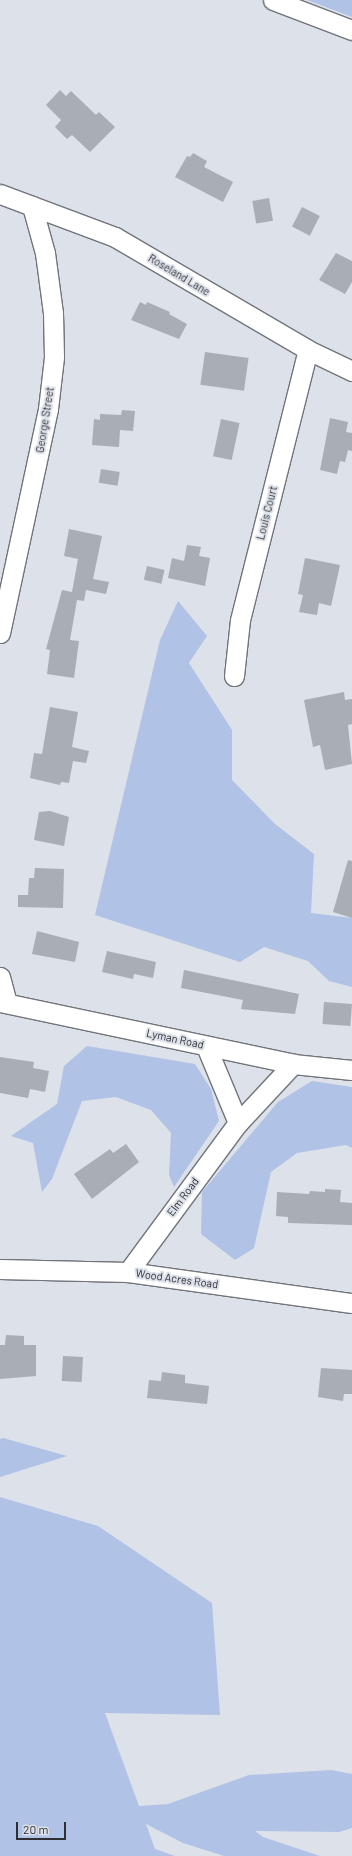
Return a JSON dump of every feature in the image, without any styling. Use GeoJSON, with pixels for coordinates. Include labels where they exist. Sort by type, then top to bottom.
{"type":"FeatureCollection","features":[{"type":"Feature","properties":{"kind":"street"},"geometry":{"type":"LineString","coordinates":[[273,0],[352,30]]}},
{"type":"Feature","properties":{"kind":"street","name":"Roseland Lane"},"geometry":{"type":"LineString","coordinates":[[0,194],[115,237],[308,350],[352,371]]}},
{"type":"Feature","properties":{"kind":"street","name":"George Street"},"geometry":{"type":"LineString","coordinates":[[0,633],[47,416],[54,357],[45,253],[32,206]]}},
{"type":"Feature","properties":{"kind":"street","name":"Louis Court"},"geometry":{"type":"LineString","coordinates":[[234,676],[240,620],[308,350]]}},
{"type":"Feature","properties":{"kind":"street"},"geometry":{"type":"LineString","coordinates":[[0,977],[3,1003]]}},
{"type":"Feature","properties":{"kind":"street","name":"Lyman Road"},"geometry":{"type":"LineString","coordinates":[[3,1003],[293,1064],[352,1070]]}},
{"type":"Feature","properties":{"kind":"street"},"geometry":{"type":"LineString","coordinates":[[206,1046],[238,1123]]}},
{"type":"Feature","properties":{"kind":"street","name":"Elm Road"},"geometry":{"type":"LineString","coordinates":[[128,1272],[238,1123],[293,1064]]}},
{"type":"Feature","properties":{"kind":"street","name":"Wood Acres Road"},"geometry":{"type":"LineString","coordinates":[[0,1269],[128,1272],[352,1302]]}},
{"type":"Feature","properties":{"kind":"shaded area"},"geometry":{"type":"Polygon","coordinates":[[[307,0],[352,0],[352,17],[307,0]]]}},
{"type":"Feature","properties":{"kind":"shaded area"},"geometry":{"type":"Polygon","coordinates":[[[178,601],[207,636],[189,663],[232,730],[232,780],[275,824],[314,854],[311,913],[352,918],[352,987],[329,981],[308,961],[264,947],[240,962],[95,915],[160,640],[178,601]]]}},
{"type":"Feature","properties":{"kind":"shaded area"},"geometry":{"type":"Polygon","coordinates":[[[87,1046],[195,1064],[211,1089],[219,1121],[174,1187],[169,1175],[171,1133],[151,1110],[116,1097],[82,1101],[52,1179],[42,1192],[33,1143],[11,1136],[57,1104],[64,1066],[87,1046]]]}},
{"type":"Feature","properties":{"kind":"shaded area"},"geometry":{"type":"Polygon","coordinates":[[[312,1081],[352,1087],[352,1148],[346,1145],[297,1153],[271,1172],[254,1248],[235,1260],[201,1234],[202,1192],[278,1102],[312,1081]]]}},
{"type":"Feature","properties":{"kind":"shaded area"},"geometry":{"type":"Polygon","coordinates":[[[3,1438],[67,1456],[0,1477],[0,1439],[3,1438]]]}},
{"type":"Feature","properties":{"kind":"shaded area"},"geometry":{"type":"Polygon","coordinates":[[[0,1497],[98,1526],[212,1603],[220,1715],[105,1713],[139,1806],[168,1804],[249,1775],[331,1770],[352,1774],[352,1828],[339,1832],[255,1831],[263,1837],[320,1856],[224,1856],[183,1843],[146,1824],[155,1849],[175,1856],[0,1856],[0,1497]]]}},
{"type":"Feature","properties":{"kind":"building"},"geometry":{"type":"Polygon","coordinates":[[[60,90],[66,96],[71,91],[96,115],[99,112],[115,127],[90,152],[72,135],[67,139],[55,127],[61,120],[46,105],[60,90]]]}},
{"type":"Feature","properties":{"kind":"building"},"geometry":{"type":"Polygon","coordinates":[[[193,153],[207,161],[204,167],[233,182],[223,202],[175,177],[187,156],[190,157],[193,153]]]}},
{"type":"Feature","properties":{"kind":"building"},"geometry":{"type":"Polygon","coordinates":[[[269,198],[273,221],[256,224],[252,201],[269,198]]]}},
{"type":"Feature","properties":{"kind":"building"},"geometry":{"type":"Polygon","coordinates":[[[302,207],[320,216],[310,236],[292,227],[302,207]]]}},
{"type":"Feature","properties":{"kind":"building"},"geometry":{"type":"Polygon","coordinates":[[[336,253],[352,261],[352,282],[345,294],[319,280],[336,253]]]}},
{"type":"Feature","properties":{"kind":"building"},"geometry":{"type":"Polygon","coordinates":[[[140,302],[146,305],[147,302],[170,312],[169,314],[187,324],[179,339],[131,320],[140,302]]]}},
{"type":"Feature","properties":{"kind":"building"},"geometry":{"type":"Polygon","coordinates":[[[205,352],[249,358],[244,391],[200,385],[205,352]]]}},
{"type":"Feature","properties":{"kind":"building"},"geometry":{"type":"Polygon","coordinates":[[[122,410],[135,411],[133,431],[120,430],[119,447],[92,445],[94,419],[100,420],[100,414],[121,415],[122,410]]]}},
{"type":"Feature","properties":{"kind":"building"},"geometry":{"type":"Polygon","coordinates":[[[330,418],[348,422],[346,432],[352,433],[352,451],[348,450],[345,462],[340,461],[337,474],[320,470],[330,418]]]}},
{"type":"Feature","properties":{"kind":"building"},"geometry":{"type":"Polygon","coordinates":[[[221,419],[240,423],[232,460],[213,456],[221,419]]]}},
{"type":"Feature","properties":{"kind":"building"},"geometry":{"type":"Polygon","coordinates":[[[101,469],[120,472],[118,486],[99,483],[101,469]]]}},
{"type":"Feature","properties":{"kind":"building"},"geometry":{"type":"Polygon","coordinates":[[[69,529],[102,536],[93,579],[109,582],[106,594],[86,590],[84,601],[77,600],[70,640],[79,641],[74,678],[47,674],[50,650],[46,649],[62,590],[72,592],[78,559],[64,556],[69,529]]]}},
{"type":"Feature","properties":{"kind":"building"},"geometry":{"type":"Polygon","coordinates":[[[187,545],[201,547],[199,556],[210,558],[205,586],[168,578],[172,558],[184,561],[187,545]]]}},
{"type":"Feature","properties":{"kind":"building"},"geometry":{"type":"Polygon","coordinates":[[[305,558],[340,565],[331,606],[319,603],[317,615],[299,612],[303,595],[298,594],[305,558]]]}},
{"type":"Feature","properties":{"kind":"building"},"geometry":{"type":"Polygon","coordinates":[[[147,566],[165,570],[161,584],[144,580],[147,566]]]}},
{"type":"Feature","properties":{"kind":"building"},"geometry":{"type":"Polygon","coordinates":[[[344,692],[345,700],[352,699],[352,724],[348,725],[352,764],[325,770],[320,745],[313,747],[304,700],[344,692]]]}},
{"type":"Feature","properties":{"kind":"building"},"geometry":{"type":"Polygon","coordinates":[[[50,707],[78,712],[72,747],[89,751],[86,763],[73,761],[69,783],[61,782],[60,785],[30,778],[34,753],[42,754],[50,707]]]}},
{"type":"Feature","properties":{"kind":"building"},"geometry":{"type":"Polygon","coordinates":[[[50,811],[69,817],[64,846],[34,840],[39,812],[50,811]]]}},
{"type":"Feature","properties":{"kind":"building"},"geometry":{"type":"Polygon","coordinates":[[[348,860],[352,861],[352,918],[333,912],[348,860]]]}},
{"type":"Feature","properties":{"kind":"building"},"geometry":{"type":"Polygon","coordinates":[[[35,868],[64,869],[63,908],[18,907],[18,895],[28,895],[29,878],[34,878],[35,868]]]}},
{"type":"Feature","properties":{"kind":"building"},"geometry":{"type":"Polygon","coordinates":[[[37,931],[79,942],[75,962],[32,954],[37,931]]]}},
{"type":"Feature","properties":{"kind":"building"},"geometry":{"type":"Polygon","coordinates":[[[107,951],[156,962],[153,978],[134,974],[133,979],[102,972],[107,951]]]}},
{"type":"Feature","properties":{"kind":"building"},"geometry":{"type":"Polygon","coordinates":[[[184,970],[299,994],[295,1014],[241,1009],[243,1000],[181,988],[184,970]]]}},
{"type":"Feature","properties":{"kind":"building"},"geometry":{"type":"Polygon","coordinates":[[[324,1002],[352,1004],[350,1026],[322,1024],[324,1002]]]}},
{"type":"Feature","properties":{"kind":"building"},"geometry":{"type":"Polygon","coordinates":[[[0,1057],[34,1062],[33,1068],[49,1071],[45,1092],[30,1089],[28,1098],[0,1093],[0,1057]]]}},
{"type":"Feature","properties":{"kind":"building"},"geometry":{"type":"Polygon","coordinates":[[[126,1144],[139,1162],[92,1199],[74,1174],[110,1149],[113,1153],[126,1144]]]}},
{"type":"Feature","properties":{"kind":"building"},"geometry":{"type":"Polygon","coordinates":[[[325,1189],[341,1190],[340,1202],[352,1203],[352,1225],[288,1223],[288,1217],[276,1216],[277,1192],[309,1194],[310,1191],[325,1192],[325,1189]]]}},
{"type":"Feature","properties":{"kind":"building"},"geometry":{"type":"Polygon","coordinates":[[[6,1335],[24,1336],[24,1345],[36,1345],[36,1376],[0,1379],[0,1345],[5,1345],[6,1335]]]}},
{"type":"Feature","properties":{"kind":"building"},"geometry":{"type":"Polygon","coordinates":[[[63,1356],[83,1357],[82,1382],[62,1381],[63,1356]]]}},
{"type":"Feature","properties":{"kind":"building"},"geometry":{"type":"Polygon","coordinates":[[[321,1368],[352,1370],[352,1394],[344,1394],[343,1401],[318,1397],[321,1368]]]}},
{"type":"Feature","properties":{"kind":"building"},"geometry":{"type":"Polygon","coordinates":[[[162,1372],[185,1375],[185,1383],[209,1386],[207,1404],[147,1398],[149,1380],[161,1381],[162,1372]]]}}]}
